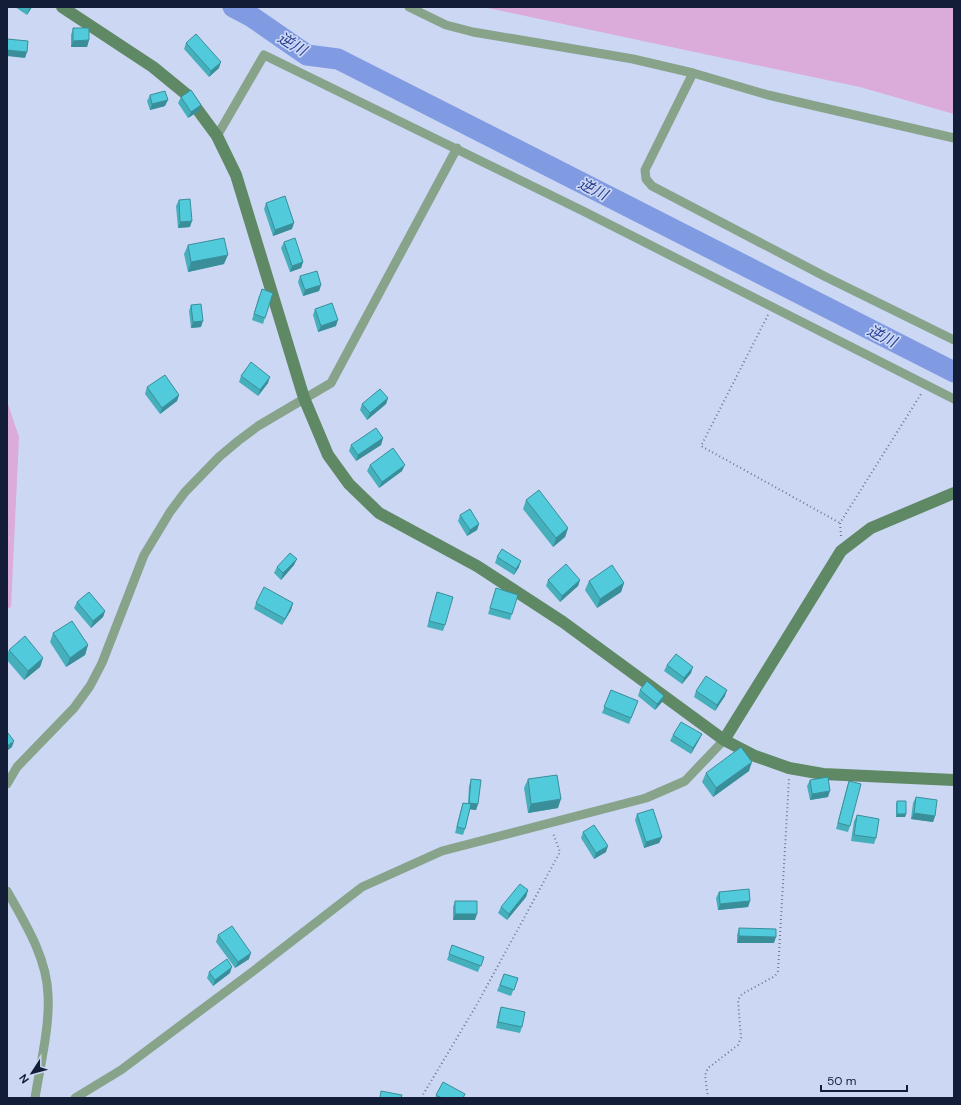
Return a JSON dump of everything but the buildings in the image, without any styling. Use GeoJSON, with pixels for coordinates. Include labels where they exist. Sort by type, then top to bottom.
{"type":"FeatureCollection","features":[{"type":"Feature","properties":{"kind":"street"},"geometry":{"type":"LineString","coordinates":[[62,7],[153,68],[186,94],[217,136],[236,175],[304,398],[328,455],[348,484],[379,512],[477,566],[563,622],[724,740],[755,756],[789,768],[823,774],[954,780]]}},
{"type":"Feature","properties":{"kind":"street"},"geometry":{"type":"LineString","coordinates":[[409,7],[446,25],[473,32],[633,59],[693,73],[768,95],[954,138]]}},
{"type":"Feature","properties":{"kind":"street"},"geometry":{"type":"LineString","coordinates":[[217,136],[264,55],[457,148],[927,384],[954,399]]}},
{"type":"Feature","properties":{"kind":"street"},"geometry":{"type":"LineString","coordinates":[[693,73],[647,166],[646,179],[652,186],[826,277],[954,340]]}},
{"type":"Feature","properties":{"kind":"street"},"geometry":{"type":"LineString","coordinates":[[7,784],[17,767],[74,708],[90,686],[102,662],[144,555],[184,492],[210,465],[238,441],[304,398],[331,383],[457,148]]}},
{"type":"Feature","properties":{"kind":"street"},"geometry":{"type":"LineString","coordinates":[[75,1098],[121,1070],[256,970],[362,887],[442,851],[646,798],[685,781],[724,740],[841,550],[871,528],[954,493]]}},
{"type":"Feature","properties":{"kind":"street"},"geometry":{"type":"LineString","coordinates":[[7,891],[37,950],[46,979],[48,1010],[35,1098]]}},
{"type":"Feature","properties":{"kind":"path"},"geometry":{"type":"LineString","coordinates":[[772,307],[701,446],[840,523],[927,384]]}},
{"type":"Feature","properties":{"kind":"path"},"geometry":{"type":"LineString","coordinates":[[708,1098],[705,1074],[708,1068],[738,1045],[741,1038],[738,1000],[742,994],[775,976],[778,971],[789,768]]}},
{"type":"Feature","properties":{"kind":"path"},"geometry":{"type":"LineString","coordinates":[[421,1098],[476,1006],[560,852],[550,824]]}},
{"type":"Feature","properties":{"kind":"shaded area"},"geometry":{"type":"Polygon","coordinates":[[[483,7],[954,7],[954,114],[860,87],[483,7]]]}},
{"type":"Feature","properties":{"kind":"shaded area"},"geometry":{"type":"Polygon","coordinates":[[[7,401],[19,437],[11,607],[7,609],[7,401]]]}},
{"type":"Feature","properties":{"kind":"waterway","name":"逆川"},"geometry":{"type":"LineString","coordinates":[[233,7],[252,17],[307,55],[338,59],[954,372]]}}]}
